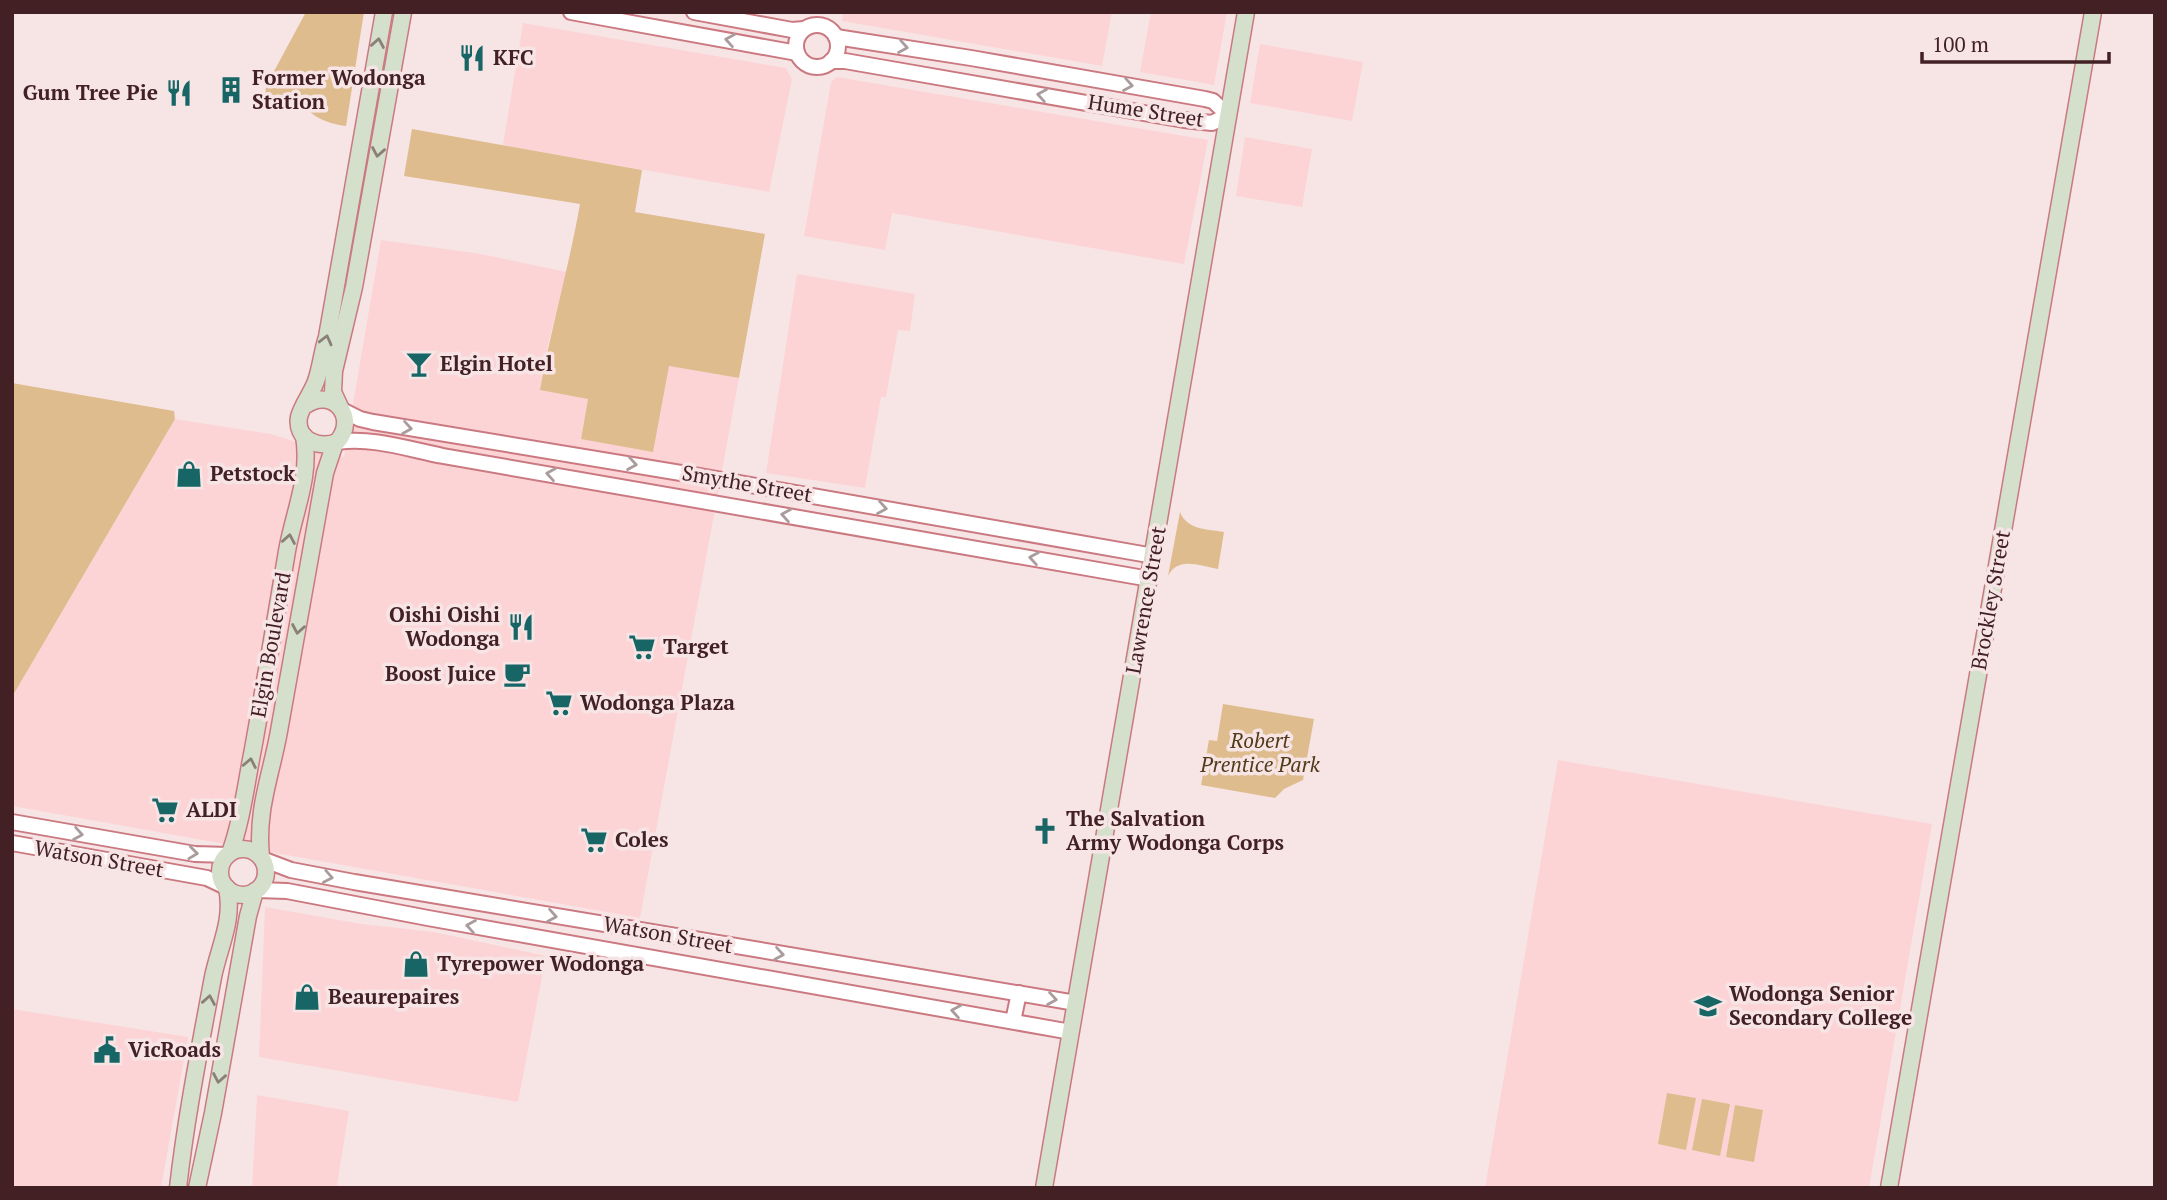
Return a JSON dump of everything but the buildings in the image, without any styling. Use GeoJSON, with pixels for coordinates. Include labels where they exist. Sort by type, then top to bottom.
{"type":"FeatureCollection","features":[{"type":"Feature","properties":{"kind":"main road"},"geometry":{"type":"LineString","coordinates":[[384,12],[327,337],[316,383],[299,417],[304,436],[317,445],[336,442],[345,427],[342,409],[333,392],[334,371],[352,298],[403,12]]}},
{"type":"Feature","properties":{"kind":"main road","name":"Lawrence Street"},"geometry":{"type":"LineString","coordinates":[[1044,1188],[1247,12]]}},
{"type":"Feature","properties":{"kind":"main road","name":"Brockley Street"},"geometry":{"type":"LineString","coordinates":[[1889,1188],[2093,12]]}},
{"type":"Feature","properties":{"kind":"main road"},"geometry":{"type":"LineString","coordinates":[[306,405],[315,400],[325,400],[342,409]]}},
{"type":"Feature","properties":{"kind":"main road","name":"Elgin Boulevard"},"geometry":{"type":"LineString","coordinates":[[229,854],[241,812],[291,527],[306,477],[304,436]]}},
{"type":"Feature","properties":{"kind":"main road","name":"Elgin Boulevard"},"geometry":{"type":"LineString","coordinates":[[262,858],[259,833],[261,808],[275,755],[325,473],[336,442]]}},
{"type":"Feature","properties":{"kind":"main road"},"geometry":{"type":"LineString","coordinates":[[178,1188],[214,972],[228,920],[227,888],[221,876],[221,869],[229,854],[244,849],[262,858],[265,875],[256,890],[247,916],[197,1188]]}},
{"type":"Feature","properties":{"kind":"main road"},"geometry":{"type":"LineString","coordinates":[[227,888],[239,895],[256,890]]}},
{"type":"Feature","properties":{"kind":"main road"},"geometry":{"type":"LineString","coordinates":[[188,1116],[203,1118],[213,1112]]}},
{"type":"Feature","properties":{"kind":"street"},"geometry":{"type":"LineString","coordinates":[[571,12],[634,18],[705,36],[797,53]]}},
{"type":"Feature","properties":{"kind":"street"},"geometry":{"type":"LineString","coordinates":[[705,36],[700,13],[792,30],[821,25],[836,37],[837,50],[831,61],[814,66],[803,61],[797,53],[797,39],[804,29]]}},
{"type":"Feature","properties":{"kind":"street","name":"Hume Street"},"geometry":{"type":"LineString","coordinates":[[831,61],[930,75],[1184,120],[1212,123],[1228,114],[1213,101],[1188,96],[836,37]]}},
{"type":"Feature","properties":{"kind":"street"},"geometry":{"type":"LineString","coordinates":[[930,75],[933,53]]}},
{"type":"Feature","properties":{"kind":"street"},"geometry":{"type":"LineString","coordinates":[[1077,101],[1081,76]]}},
{"type":"Feature","properties":{"kind":"street"},"geometry":{"type":"LineString","coordinates":[[1184,120],[1188,96]]}},
{"type":"Feature","properties":{"kind":"street","name":"Smythe Street"},"geometry":{"type":"LineString","coordinates":[[342,409],[364,420],[1154,556]]}},
{"type":"Feature","properties":{"kind":"street"},"geometry":{"type":"LineString","coordinates":[[443,456],[446,433]]}},
{"type":"Feature","properties":{"kind":"street","name":"Smythe Street"},"geometry":{"type":"LineString","coordinates":[[336,442],[371,440],[443,456],[1150,579]]}},
{"type":"Feature","properties":{"kind":"street"},"geometry":{"type":"LineString","coordinates":[[516,468],[520,446]]}},
{"type":"Feature","properties":{"kind":"street"},"geometry":{"type":"LineString","coordinates":[[689,499],[694,475]]}},
{"type":"Feature","properties":{"kind":"street"},"geometry":{"type":"LineString","coordinates":[[739,506],[743,484]]}},
{"type":"Feature","properties":{"kind":"street"},"geometry":{"type":"LineString","coordinates":[[816,520],[819,497]]}},
{"type":"Feature","properties":{"kind":"street"},"geometry":{"type":"LineString","coordinates":[[1064,564],[1068,541]]}},
{"type":"Feature","properties":{"kind":"street","name":"Watson Street"},"geometry":{"type":"LineString","coordinates":[[12,822],[195,854],[229,854]]}},
{"type":"Feature","properties":{"kind":"street"},"geometry":{"type":"LineString","coordinates":[[47,850],[49,829]]}},
{"type":"Feature","properties":{"kind":"street","name":"Watson Street"},"geometry":{"type":"LineString","coordinates":[[12,844],[203,877],[227,888]]}},
{"type":"Feature","properties":{"kind":"street","name":"Watson Street"},"geometry":{"type":"LineString","coordinates":[[262,858],[291,870],[354,882],[1076,1003]]}},
{"type":"Feature","properties":{"kind":"street"},"geometry":{"type":"LineString","coordinates":[[350,904],[354,882]]}},
{"type":"Feature","properties":{"kind":"street","name":"Watson Street"},"geometry":{"type":"LineString","coordinates":[[256,890],[287,891],[1071,1032]]}},
{"type":"Feature","properties":{"kind":"street"},"geometry":{"type":"LineString","coordinates":[[428,918],[432,895]]}},
{"type":"Feature","properties":{"kind":"street"},"geometry":{"type":"LineString","coordinates":[[617,951],[621,928]]}},
{"type":"Feature","properties":{"kind":"street"},"geometry":{"type":"LineString","coordinates":[[659,958],[663,934]]}},
{"type":"Feature","properties":{"kind":"street"},"geometry":{"type":"LineString","coordinates":[[705,966],[709,943]]}},
{"type":"Feature","properties":{"kind":"street"},"geometry":{"type":"LineString","coordinates":[[1013,1021],[1019,993]]}},
{"type":"Feature","properties":{"kind":"shaded area"},"geometry":{"type":"Polygon","coordinates":[[[843,12],[1112,12],[1102,66],[842,21],[843,12]]]}},
{"type":"Feature","properties":{"kind":"shaded area"},"geometry":{"type":"Polygon","coordinates":[[[1151,12],[1227,12],[1214,85],[1140,72],[1151,12]]]}},
{"type":"Feature","properties":{"kind":"shaded area"},"geometry":{"type":"Polygon","coordinates":[[[523,23],[786,68],[792,79],[769,192],[503,145],[523,23]]]}},
{"type":"Feature","properties":{"kind":"shaded area"},"geometry":{"type":"Polygon","coordinates":[[[1260,44],[1363,62],[1352,121],[1250,103],[1260,44]]]}},
{"type":"Feature","properties":{"kind":"shaded area"},"geometry":{"type":"Polygon","coordinates":[[[837,77],[1208,140],[1184,264],[892,213],[885,250],[804,236],[831,82],[837,77]]]}},
{"type":"Feature","properties":{"kind":"shaded area"},"geometry":{"type":"Polygon","coordinates":[[[1245,137],[1312,149],[1302,207],[1236,196],[1245,137]]]}},
{"type":"Feature","properties":{"kind":"shaded area"},"geometry":{"type":"Polygon","coordinates":[[[381,240],[481,254],[567,272],[549,340],[540,390],[588,398],[581,439],[669,366],[739,378],[640,918],[12,806],[12,697],[175,419],[271,434],[344,457],[381,240]]]}},
{"type":"Feature","properties":{"kind":"shaded area"},"geometry":{"type":"Polygon","coordinates":[[[797,274],[915,294],[910,331],[898,330],[886,397],[881,397],[865,488],[766,473],[797,274]]]}},
{"type":"Feature","properties":{"kind":"shaded area","name":"Wodonga Senior Secondary College"},"geometry":{"type":"Polygon","coordinates":[[[1558,760],[1932,824],[1869,1188],[1485,1188],[1558,760]]]}},
{"type":"Feature","properties":{"kind":"shaded area"},"geometry":{"type":"Polygon","coordinates":[[[265,907],[362,924],[434,932],[546,956],[518,1102],[259,1057],[265,907]]]}},
{"type":"Feature","properties":{"kind":"shaded area"},"geometry":{"type":"Polygon","coordinates":[[[12,1009],[188,1037],[161,1188],[12,1188],[12,1009]]]}},
{"type":"Feature","properties":{"kind":"shaded area"},"geometry":{"type":"Polygon","coordinates":[[[257,1095],[349,1111],[337,1185],[351,1188],[252,1188],[257,1095]]]}},
{"type":"Feature","properties":{"kind":"green space"},"geometry":{"type":"Polygon","coordinates":[[[306,12],[364,12],[346,126],[318,118],[307,110],[298,98],[277,101],[265,97],[266,86],[306,12]]]}},
{"type":"Feature","properties":{"kind":"green space"},"geometry":{"type":"Polygon","coordinates":[[[412,129],[642,170],[635,212],[765,234],[739,378],[669,366],[653,452],[581,439],[588,399],[540,390],[580,204],[404,176],[412,129]]]}},
{"type":"Feature","properties":{"kind":"green space"},"geometry":{"type":"Polygon","coordinates":[[[12,383],[174,411],[175,419],[12,697],[12,383]]]}},
{"type":"Feature","properties":{"kind":"green space"},"geometry":{"type":"Polygon","coordinates":[[[1180,512],[1187,522],[1193,525],[1224,532],[1218,569],[1183,564],[1172,570],[1168,576],[1180,512]]]}},
{"type":"Feature","properties":{"kind":"green space","name":"Robert Prentice Park"},"geometry":{"type":"Polygon","coordinates":[[[1223,704],[1314,719],[1303,780],[1284,789],[1275,798],[1201,785],[1209,740],[1217,741],[1223,704]]]}},
{"type":"Feature","properties":{"kind":"green space"},"geometry":{"type":"Polygon","coordinates":[[[1667,1093],[1696,1098],[1686,1150],[1658,1144],[1667,1093]]]}},
{"type":"Feature","properties":{"kind":"green space"},"geometry":{"type":"Polygon","coordinates":[[[1702,1099],[1730,1104],[1720,1156],[1692,1150],[1702,1099]]]}},
{"type":"Feature","properties":{"kind":"green space"},"geometry":{"type":"Polygon","coordinates":[[[1735,1105],[1763,1110],[1754,1162],[1726,1157],[1735,1105]]]}},
{"type":"Feature","properties":{"kind":"place","name":"KFC"},"geometry":{"type":"Point","coordinates":[472,58]}},
{"type":"Feature","properties":{"kind":"place","name":"Former Wodonga Station"},"geometry":{"type":"Point","coordinates":[231,90]}},
{"type":"Feature","properties":{"kind":"place","name":"Gum Tree Pie"},"geometry":{"type":"Point","coordinates":[179,93]}},
{"type":"Feature","properties":{"kind":"place","name":"Elgin Hotel"},"geometry":{"type":"Point","coordinates":[419,364]}},
{"type":"Feature","properties":{"kind":"place","name":"Petstock"},"geometry":{"type":"Point","coordinates":[189,474]}},
{"type":"Feature","properties":{"kind":"place","name":"Oishi Oishi Wodonga"},"geometry":{"type":"Point","coordinates":[521,627]}},
{"type":"Feature","properties":{"kind":"place","name":"Target"},"geometry":{"type":"Point","coordinates":[642,647]}},
{"type":"Feature","properties":{"kind":"place","name":"Boost Juice"},"geometry":{"type":"Point","coordinates":[517,674]}},
{"type":"Feature","properties":{"kind":"place","name":"Wodonga Plaza"},"geometry":{"type":"Point","coordinates":[559,703]}},
{"type":"Feature","properties":{"kind":"place","name":"ALDI"},"geometry":{"type":"Point","coordinates":[165,810]}},
{"type":"Feature","properties":{"kind":"place","name":"The Salvation Army Wodonga Corps"},"geometry":{"type":"Point","coordinates":[1045,831]}},
{"type":"Feature","properties":{"kind":"place","name":"Coles"},"geometry":{"type":"Point","coordinates":[594,840]}},
{"type":"Feature","properties":{"kind":"place","name":"Tyrepower Wodonga"},"geometry":{"type":"Point","coordinates":[416,964]}},
{"type":"Feature","properties":{"kind":"place","name":"Beaurepaires"},"geometry":{"type":"Point","coordinates":[307,997]}},
{"type":"Feature","properties":{"kind":"place","name":"Wodonga Senior Secondary College"},"geometry":{"type":"Point","coordinates":[1708,1006]}},
{"type":"Feature","properties":{"kind":"place","name":"VicRoads"},"geometry":{"type":"Point","coordinates":[107,1050]}}]}
